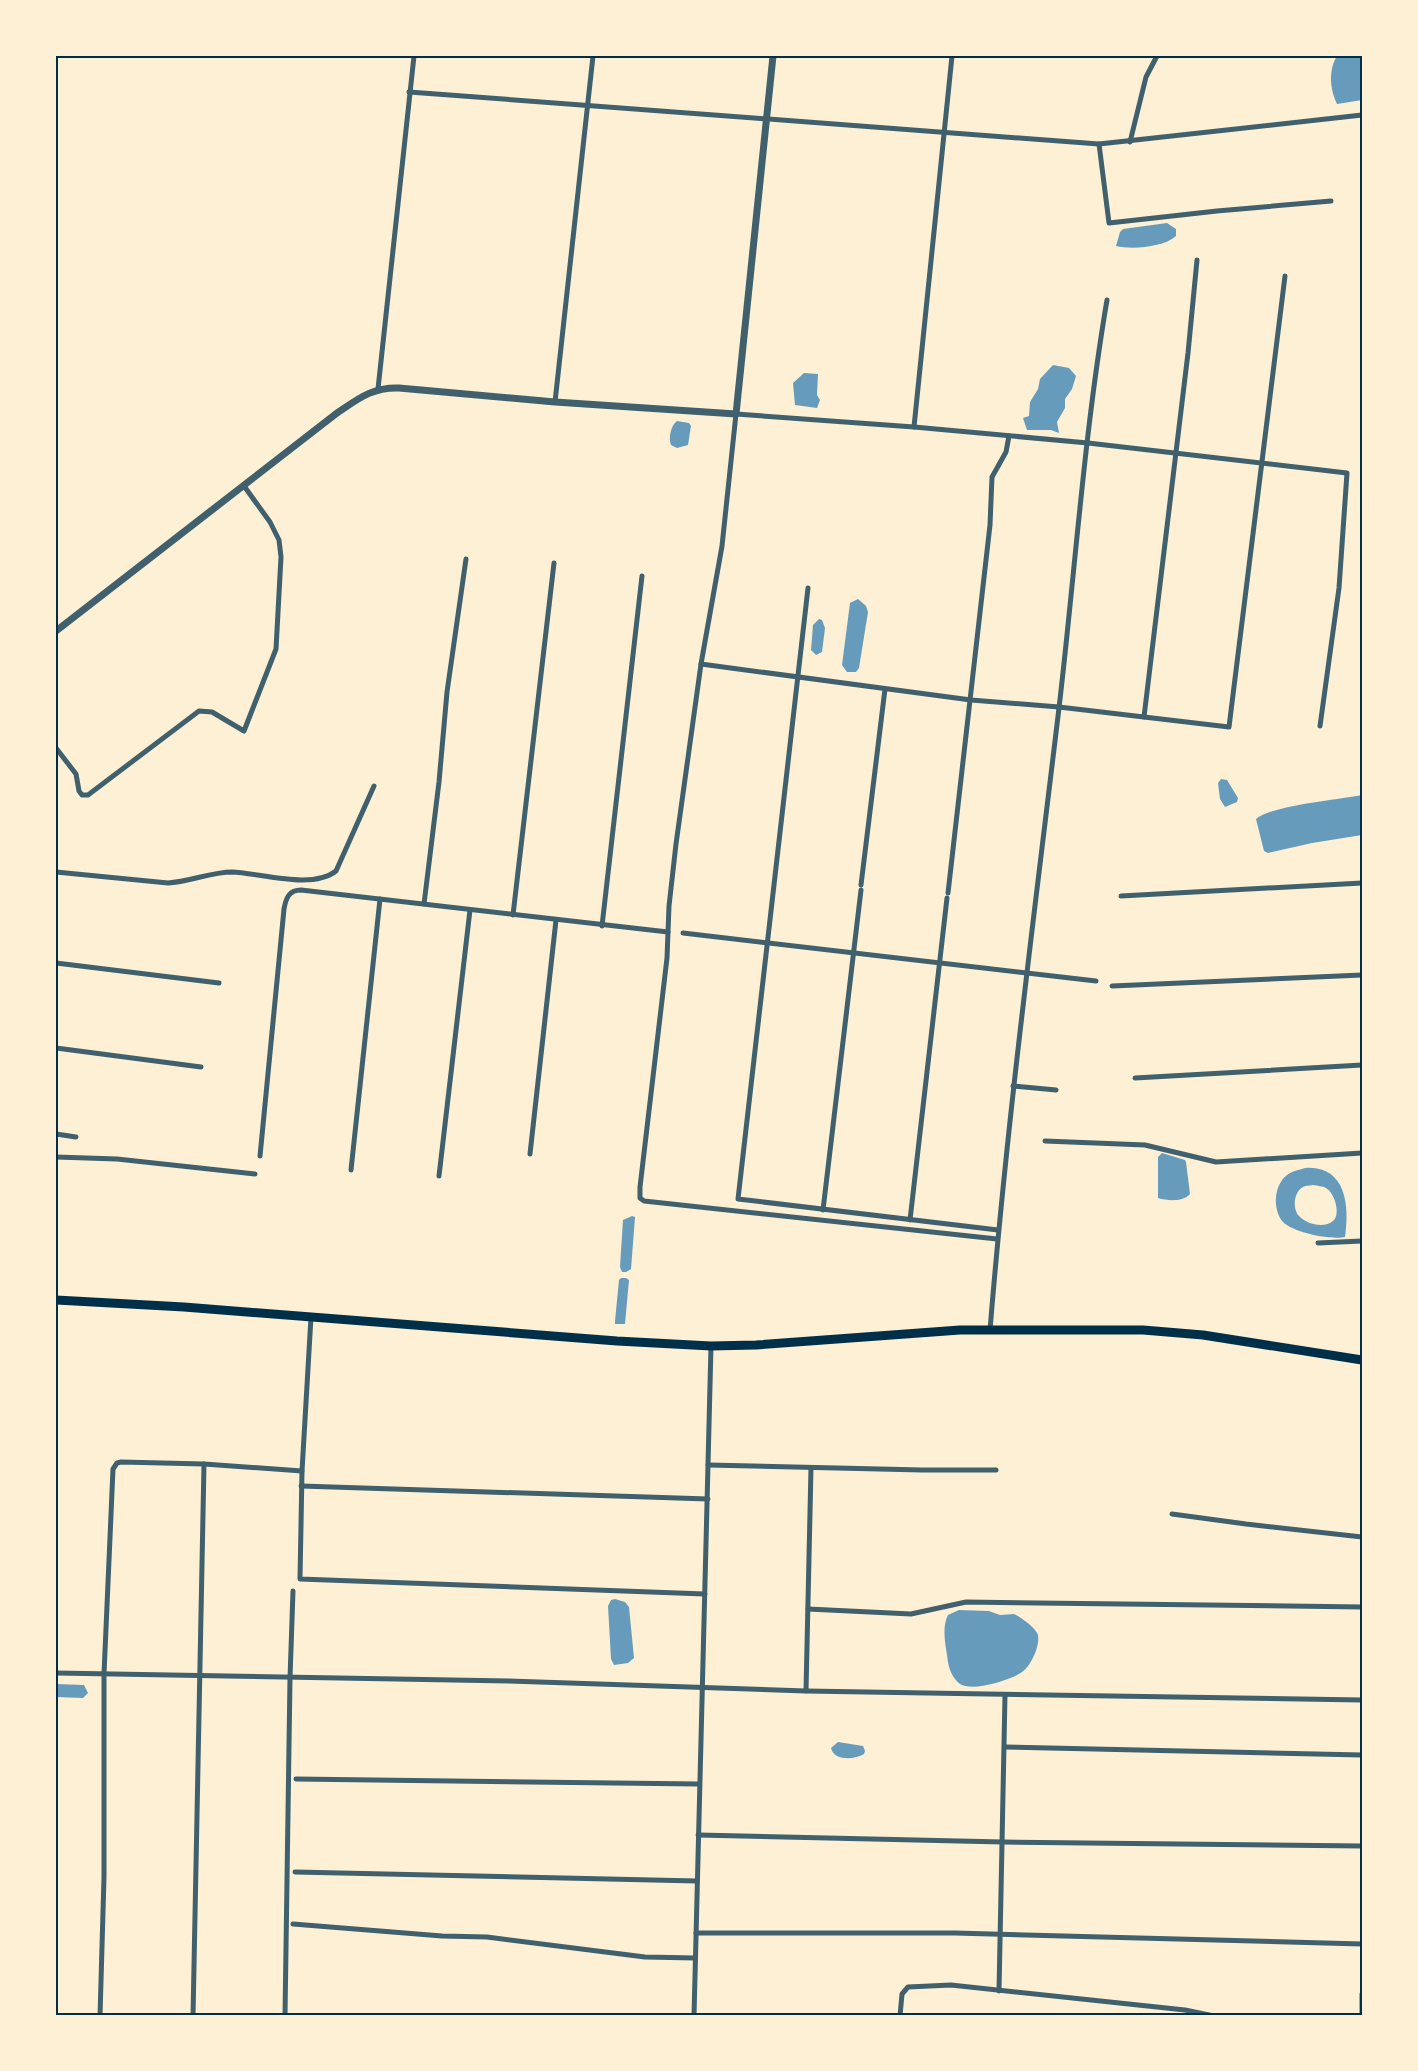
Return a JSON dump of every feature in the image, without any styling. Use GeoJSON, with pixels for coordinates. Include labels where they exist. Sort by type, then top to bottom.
{"type":"FeatureCollection","features":[{"type":"Feature","properties":{"kind":"main road"},"geometry":{"type":"LineString","coordinates":[[56,1300],[711,1346],[756,1345],[953,1330],[1169,1332],[1362,1360]]}},
{"type":"Feature","properties":{"kind":"street"},"geometry":{"type":"LineString","coordinates":[[378,389],[414,56]]}},
{"type":"Feature","properties":{"kind":"street"},"geometry":{"type":"LineString","coordinates":[[555,402],[593,56]]}},
{"type":"Feature","properties":{"kind":"street"},"geometry":{"type":"LineString","coordinates":[[774,56],[722,546],[701,664],[676,844],[668,932],[668,958],[640,1198],[644,1201],[998,1239]]}},
{"type":"Feature","properties":{"kind":"street"},"geometry":{"type":"LineString","coordinates":[[914,427],[952,56]]}},
{"type":"Feature","properties":{"kind":"street"},"geometry":{"type":"LineString","coordinates":[[1130,142],[1146,77],[1157,56]]}},
{"type":"Feature","properties":{"kind":"street"},"geometry":{"type":"LineString","coordinates":[[409,92],[1099,144],[1362,115]]}},
{"type":"Feature","properties":{"kind":"street"},"geometry":{"type":"LineString","coordinates":[[1099,144],[1109,224],[1217,211],[1331,201]]}},
{"type":"Feature","properties":{"kind":"street"},"geometry":{"type":"LineString","coordinates":[[1144,717],[1197,260]]}},
{"type":"Feature","properties":{"kind":"street"},"geometry":{"type":"LineString","coordinates":[[701,664],[971,700],[1059,707],[1230,727],[1285,276]]}},
{"type":"Feature","properties":{"kind":"street"},"geometry":{"type":"LineString","coordinates":[[990,1330],[1013,1086],[1059,707],[1097,361],[1107,300]]}},
{"type":"Feature","properties":{"kind":"street"},"geometry":{"type":"LineString","coordinates":[[56,631],[337,413],[362,396],[378,389],[399,388],[555,402],[914,427],[1176,452],[1347,473],[1339,588],[1320,726]]}},
{"type":"Feature","properties":{"kind":"street"},"geometry":{"type":"LineString","coordinates":[[910,1220],[971,700],[990,525],[992,477],[1006,452],[1009,436]]}},
{"type":"Feature","properties":{"kind":"street"},"geometry":{"type":"LineString","coordinates":[[56,748],[76,774],[79,791],[82,795],[88,795],[199,711],[212,712],[244,731],[276,649],[281,556],[279,540],[270,522],[244,486]]}},
{"type":"Feature","properties":{"kind":"street"},"geometry":{"type":"LineString","coordinates":[[424,904],[447,692],[466,559]]}},
{"type":"Feature","properties":{"kind":"street"},"geometry":{"type":"LineString","coordinates":[[513,915],[554,563]]}},
{"type":"Feature","properties":{"kind":"street"},"geometry":{"type":"LineString","coordinates":[[602,926],[642,576]]}},
{"type":"Feature","properties":{"kind":"street"},"geometry":{"type":"LineString","coordinates":[[808,588],[738,1199],[998,1230]]}},
{"type":"Feature","properties":{"kind":"street"},"geometry":{"type":"LineString","coordinates":[[823,1210],[885,689]]}},
{"type":"Feature","properties":{"kind":"street"},"geometry":{"type":"LineString","coordinates":[[56,872],[168,883],[232,872],[303,879],[328,878],[336,871],[374,786]]}},
{"type":"Feature","properties":{"kind":"street"},"geometry":{"type":"LineString","coordinates":[[1121,896],[1362,883]]}},
{"type":"Feature","properties":{"kind":"street"},"geometry":{"type":"LineString","coordinates":[[260,1156],[284,909],[286,898],[291,892],[301,890],[668,932]]}},
{"type":"Feature","properties":{"kind":"street"},"geometry":{"type":"LineString","coordinates":[[351,1170],[380,899]]}},
{"type":"Feature","properties":{"kind":"street"},"geometry":{"type":"LineString","coordinates":[[439,1176],[470,910]]}},
{"type":"Feature","properties":{"kind":"street"},"geometry":{"type":"LineString","coordinates":[[530,1154],[556,920]]}},
{"type":"Feature","properties":{"kind":"street"},"geometry":{"type":"LineString","coordinates":[[683,933],[1096,981]]}},
{"type":"Feature","properties":{"kind":"street"},"geometry":{"type":"LineString","coordinates":[[56,963],[219,983]]}},
{"type":"Feature","properties":{"kind":"street"},"geometry":{"type":"LineString","coordinates":[[1112,986],[1362,975]]}},
{"type":"Feature","properties":{"kind":"street"},"geometry":{"type":"LineString","coordinates":[[56,1048],[201,1067]]}},
{"type":"Feature","properties":{"kind":"street"},"geometry":{"type":"LineString","coordinates":[[1135,1078],[1362,1065]]}},
{"type":"Feature","properties":{"kind":"street"},"geometry":{"type":"LineString","coordinates":[[1013,1086],[1056,1090]]}},
{"type":"Feature","properties":{"kind":"street"},"geometry":{"type":"LineString","coordinates":[[56,1134],[76,1137]]}},
{"type":"Feature","properties":{"kind":"street"},"geometry":{"type":"LineString","coordinates":[[1045,1141],[1145,1145],[1216,1162],[1362,1153]]}},
{"type":"Feature","properties":{"kind":"street"},"geometry":{"type":"LineString","coordinates":[[56,1157],[117,1159],[255,1174]]}},
{"type":"Feature","properties":{"kind":"street"},"geometry":{"type":"LineString","coordinates":[[1318,1243],[1362,1241]]}},
{"type":"Feature","properties":{"kind":"street"},"geometry":{"type":"LineString","coordinates":[[311,1317],[301,1486],[300,1579],[705,1594]]}},
{"type":"Feature","properties":{"kind":"street"},"geometry":{"type":"LineString","coordinates":[[694,2016],[711,1346]]}},
{"type":"Feature","properties":{"kind":"street"},"geometry":{"type":"LineString","coordinates":[[100,2016],[104,1877],[104,1674],[114,1466],[121,1462],[204,1464],[302,1471]]}},
{"type":"Feature","properties":{"kind":"street"},"geometry":{"type":"LineString","coordinates":[[193,2016],[204,1464]]}},
{"type":"Feature","properties":{"kind":"street"},"geometry":{"type":"LineString","coordinates":[[708,1465],[996,1470]]}},
{"type":"Feature","properties":{"kind":"street"},"geometry":{"type":"LineString","coordinates":[[806,1691],[811,1468]]}},
{"type":"Feature","properties":{"kind":"street"},"geometry":{"type":"LineString","coordinates":[[301,1486],[708,1499]]}},
{"type":"Feature","properties":{"kind":"street"},"geometry":{"type":"LineString","coordinates":[[1172,1514],[1362,1537]]}},
{"type":"Feature","properties":{"kind":"street"},"geometry":{"type":"LineString","coordinates":[[285,2016],[293,1591]]}},
{"type":"Feature","properties":{"kind":"street"},"geometry":{"type":"LineString","coordinates":[[808,1609],[911,1614],[966,1602],[1362,1607]]}},
{"type":"Feature","properties":{"kind":"street"},"geometry":{"type":"LineString","coordinates":[[56,1673],[497,1681],[806,1691],[1362,1700]]}},
{"type":"Feature","properties":{"kind":"street"},"geometry":{"type":"LineString","coordinates":[[999,1991],[1005,1695]]}},
{"type":"Feature","properties":{"kind":"street"},"geometry":{"type":"LineString","coordinates":[[1005,1747],[1362,1755]]}},
{"type":"Feature","properties":{"kind":"street"},"geometry":{"type":"LineString","coordinates":[[296,1779],[699,1784]]}},
{"type":"Feature","properties":{"kind":"street"},"geometry":{"type":"LineString","coordinates":[[698,1835],[1003,1842],[1362,1846]]}},
{"type":"Feature","properties":{"kind":"street"},"geometry":{"type":"LineString","coordinates":[[295,1872],[697,1881]]}},
{"type":"Feature","properties":{"kind":"street"},"geometry":{"type":"LineString","coordinates":[[293,1924],[442,1936],[488,1937],[635,1956],[695,1958]]}},
{"type":"Feature","properties":{"kind":"street"},"geometry":{"type":"LineString","coordinates":[[696,1933],[1000,1934],[1362,1944]]}},
{"type":"Feature","properties":{"kind":"street"},"geometry":{"type":"LineString","coordinates":[[900,2016],[902,1994],[908,1987],[951,1985],[1185,2010],[1214,2016]]}},
{"type":"Feature","properties":{"kind":"street"},"geometry":{"type":"LineString","coordinates":[[1362,1994],[1362,2016]]}},
{"type":"Feature","properties":{"kind":"water"},"geometry":{"type":"Polygon","coordinates":[[[1337,56],[1362,56],[1362,100],[1337,104],[1331,80],[1332,67],[1337,56]]]}},
{"type":"Feature","properties":{"kind":"water"},"geometry":{"type":"Polygon","coordinates":[[[1167,223],[1176,229],[1176,236],[1171,240],[1148,247],[1116,246],[1123,229],[1167,223]]]}},
{"type":"Feature","properties":{"kind":"water"},"geometry":{"type":"Polygon","coordinates":[[[1053,365],[1069,368],[1076,376],[1072,389],[1065,399],[1065,408],[1057,422],[1059,433],[1051,430],[1027,430],[1023,418],[1029,416],[1030,402],[1038,389],[1040,379],[1053,365]]]}},
{"type":"Feature","properties":{"kind":"water"},"geometry":{"type":"Polygon","coordinates":[[[804,373],[818,374],[817,395],[820,400],[817,408],[795,405],[793,383],[804,373]]]}},
{"type":"Feature","properties":{"kind":"water"},"geometry":{"type":"Polygon","coordinates":[[[677,421],[689,423],[691,426],[688,445],[677,448],[671,445],[670,439],[677,421]]]}},
{"type":"Feature","properties":{"kind":"water"},"geometry":{"type":"Polygon","coordinates":[[[858,599],[866,606],[868,612],[859,668],[856,672],[847,672],[842,665],[850,603],[858,599]]]}},
{"type":"Feature","properties":{"kind":"water"},"geometry":{"type":"Polygon","coordinates":[[[819,619],[822,620],[825,628],[822,652],[816,655],[811,650],[813,625],[819,619]]]}},
{"type":"Feature","properties":{"kind":"water"},"geometry":{"type":"Polygon","coordinates":[[[1221,779],[1227,780],[1238,798],[1237,802],[1225,807],[1220,799],[1218,783],[1221,779]]]}},
{"type":"Feature","properties":{"kind":"water"},"geometry":{"type":"Polygon","coordinates":[[[1362,795],[1362,835],[1268,853],[1264,851],[1256,819],[1264,814],[1362,795]]]}},
{"type":"Feature","properties":{"kind":"water"},"geometry":{"type":"Polygon","coordinates":[[[1162,1153],[1185,1160],[1190,1194],[1187,1197],[1175,1200],[1158,1198],[1158,1157],[1162,1153]]]}},
{"type":"Feature","properties":{"kind":"water"},"geometry":{"type":"Polygon","coordinates":[[[1305,1168],[1329,1173],[1337,1180],[1345,1200],[1345,1237],[1313,1235],[1288,1226],[1279,1217],[1276,1197],[1279,1185],[1289,1174],[1305,1168]],[[1313,1185],[1304,1186],[1296,1196],[1297,1213],[1310,1223],[1325,1225],[1333,1221],[1337,1214],[1334,1199],[1326,1188],[1313,1185]]]}},
{"type":"Feature","properties":{"kind":"water"},"geometry":{"type":"Polygon","coordinates":[[[635,1217],[631,1269],[622,1272],[620,1267],[623,1220],[635,1217]]]}},
{"type":"Feature","properties":{"kind":"water"},"geometry":{"type":"Polygon","coordinates":[[[621,1278],[629,1280],[625,1324],[615,1324],[619,1280],[621,1278]]]}},
{"type":"Feature","properties":{"kind":"water"},"geometry":{"type":"Polygon","coordinates":[[[611,1600],[625,1602],[629,1607],[634,1658],[628,1663],[614,1665],[611,1659],[608,1606],[611,1600]]]}},
{"type":"Feature","properties":{"kind":"water"},"geometry":{"type":"Polygon","coordinates":[[[959,1610],[989,1611],[1000,1615],[1014,1614],[1024,1620],[1038,1635],[1038,1645],[1032,1661],[1017,1675],[992,1684],[974,1687],[960,1684],[952,1675],[949,1667],[945,1635],[948,1615],[959,1610]]]}},
{"type":"Feature","properties":{"kind":"water"},"geometry":{"type":"Polygon","coordinates":[[[56,1684],[84,1685],[88,1693],[83,1698],[56,1697],[56,1684]]]}},
{"type":"Feature","properties":{"kind":"water"},"geometry":{"type":"Polygon","coordinates":[[[838,1742],[863,1746],[864,1754],[850,1758],[840,1757],[831,1748],[838,1742]]]}}]}
